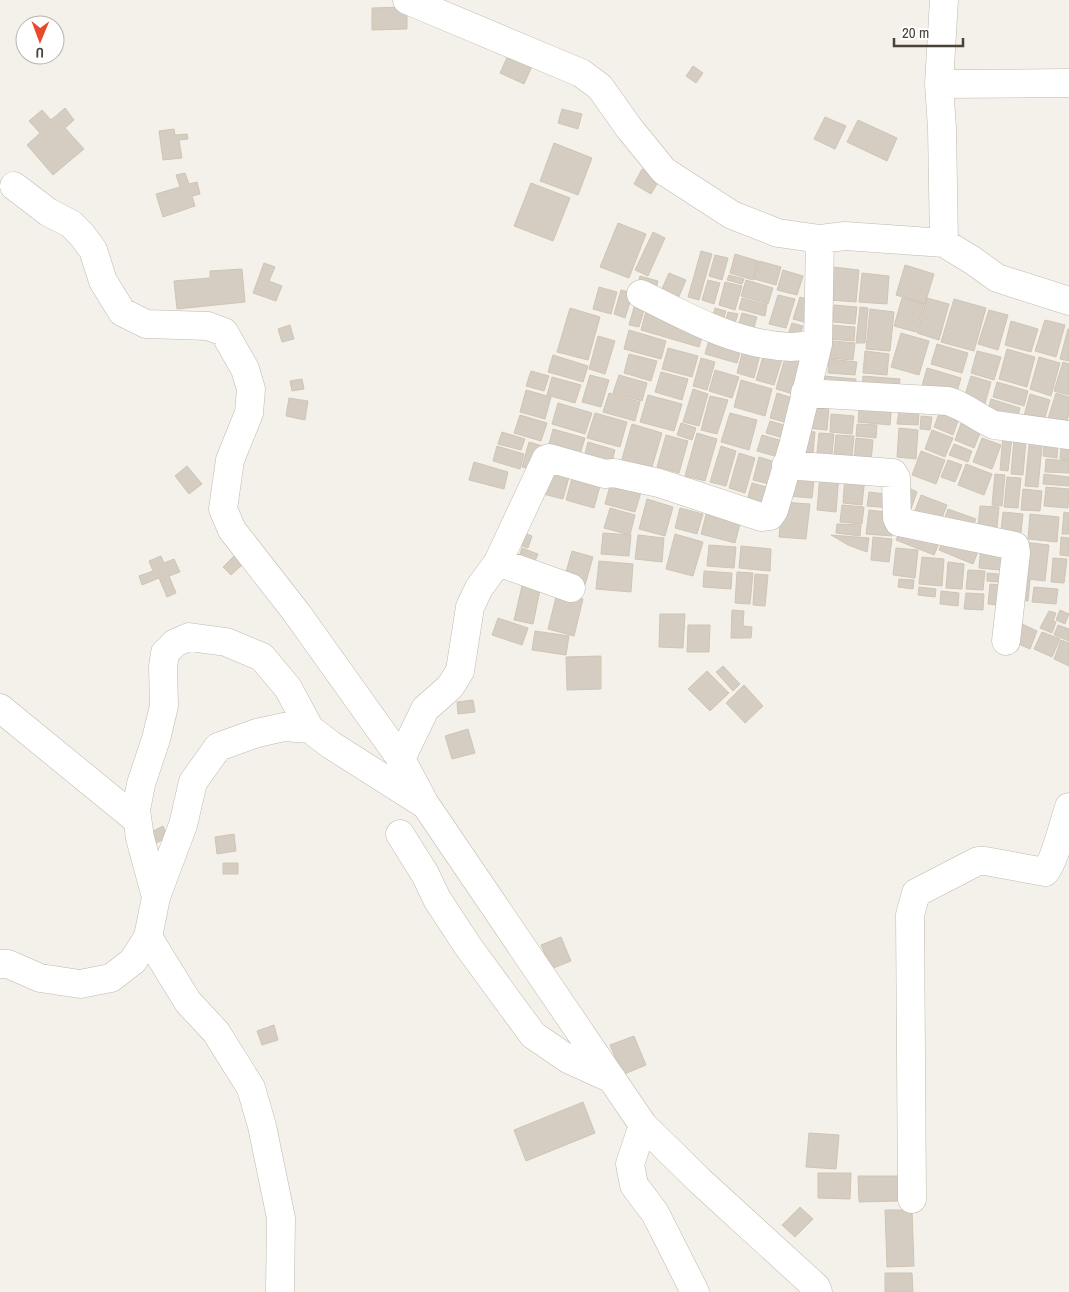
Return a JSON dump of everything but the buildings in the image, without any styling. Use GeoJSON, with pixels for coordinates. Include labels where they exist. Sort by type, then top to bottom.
{"type":"FeatureCollection","features":[{"type":"Feature","properties":{"kind":"street"},"geometry":{"type":"LineString","coordinates":[[407,0],[581,73],[600,87],[629,128],[664,171],[732,215],[778,232],[820,239],[845,236],[944,243],[997,278],[1069,301]]}},
{"type":"Feature","properties":{"kind":"street"},"geometry":{"type":"LineString","coordinates":[[944,0],[939,84],[942,128],[944,243]]}},
{"type":"Feature","properties":{"kind":"street"},"geometry":{"type":"LineString","coordinates":[[939,84],[1069,83]]}},
{"type":"Feature","properties":{"kind":"street"},"geometry":{"type":"LineString","coordinates":[[14,186],[48,212],[71,224],[82,235],[92,250],[103,281],[122,312],[146,324],[208,326],[224,332],[246,369],[251,389],[249,413],[230,460],[223,509],[232,530],[296,612],[400,759],[425,804],[643,1125],[700,1181],[816,1287],[818,1292]]}},
{"type":"Feature","properties":{"kind":"street"},"geometry":{"type":"LineString","coordinates":[[400,759],[425,709],[450,687],[460,671],[470,607],[479,588],[498,562],[546,459],[549,458],[605,474],[614,473],[659,483],[761,517],[770,516],[774,510],[792,446],[818,344],[820,239]]}},
{"type":"Feature","properties":{"kind":"street"},"geometry":{"type":"LineString","coordinates":[[641,294],[682,315],[739,339],[767,345],[793,347],[818,344]]}},
{"type":"Feature","properties":{"kind":"street"},"geometry":{"type":"LineString","coordinates":[[805,393],[948,401],[965,408],[994,425],[1069,435]]}},
{"type":"Feature","properties":{"kind":"street"},"geometry":{"type":"LineString","coordinates":[[786,465],[893,473],[896,478],[897,518],[899,522],[1015,546],[1016,553],[1006,641]]}},
{"type":"Feature","properties":{"kind":"street"},"geometry":{"type":"LineString","coordinates":[[498,562],[571,588]]}},
{"type":"Feature","properties":{"kind":"street"},"geometry":{"type":"LineString","coordinates":[[156,897],[140,838],[136,810],[141,784],[156,739],[164,706],[163,667],[165,653],[175,643],[189,637],[226,642],[262,657],[288,688],[310,729],[331,745],[425,804]]}},
{"type":"Feature","properties":{"kind":"street"},"geometry":{"type":"LineString","coordinates":[[0,708],[137,820]]}},
{"type":"Feature","properties":{"kind":"street"},"geometry":{"type":"LineString","coordinates":[[0,964],[8,964],[40,978],[80,984],[111,978],[133,961],[148,937],[156,897],[183,825],[192,782],[218,747],[256,732],[284,727],[310,729]]}},
{"type":"Feature","properties":{"kind":"street"},"geometry":{"type":"LineString","coordinates":[[912,1199],[910,915],[912,902],[916,893],[978,861],[1045,872],[1048,870],[1053,857],[1069,807]]}},
{"type":"Feature","properties":{"kind":"street"},"geometry":{"type":"LineString","coordinates":[[400,834],[425,874],[437,899],[467,945],[533,1034],[568,1059],[612,1079]]}},
{"type":"Feature","properties":{"kind":"street"},"geometry":{"type":"LineString","coordinates":[[148,937],[188,1002],[216,1032],[251,1088],[262,1126],[281,1218],[280,1292]]}},
{"type":"Feature","properties":{"kind":"street"},"geometry":{"type":"LineString","coordinates":[[643,1125],[630,1164],[634,1185],[655,1213],[695,1292]]}}]}
